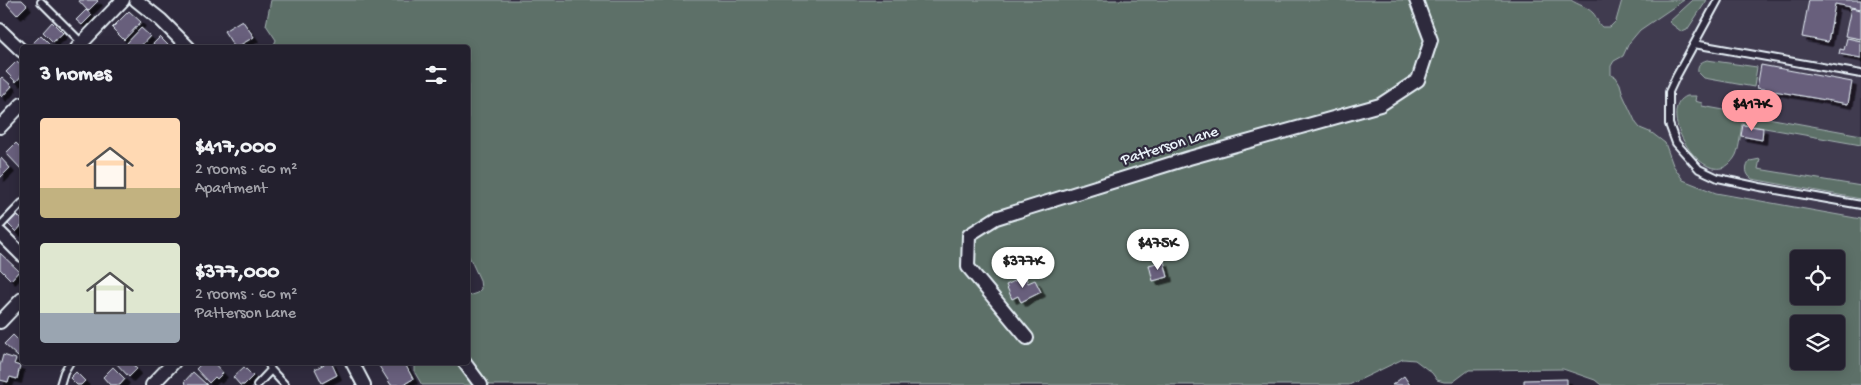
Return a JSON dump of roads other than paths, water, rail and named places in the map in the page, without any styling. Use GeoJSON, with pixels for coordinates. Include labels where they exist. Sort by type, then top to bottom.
{"type":"FeatureCollection","features":[{"type":"Feature","properties":{"kind":"street"},"geometry":{"type":"LineString","coordinates":[[83,45],[123,0]]}},
{"type":"Feature","properties":{"kind":"street"},"geometry":{"type":"LineString","coordinates":[[136,0],[161,20],[186,45]]}},
{"type":"Feature","properties":{"kind":"street","name":"Patterson Lane"},"geometry":{"type":"LineString","coordinates":[[1027,338],[968,267],[969,235],[996,218],[1189,158],[1380,105],[1418,80],[1431,40],[1416,0]]}},
{"type":"Feature","properties":{"kind":"street"},"geometry":{"type":"LineString","coordinates":[[0,30],[20,49]]}},
{"type":"Feature","properties":{"kind":"street"},"geometry":{"type":"LineString","coordinates":[[0,127],[20,106]]}},
{"type":"Feature","properties":{"kind":"street"},"geometry":{"type":"LineString","coordinates":[[0,233],[20,253]]}},
{"type":"Feature","properties":{"kind":"street"},"geometry":{"type":"LineString","coordinates":[[0,322],[20,301]]}},
{"type":"Feature","properties":{"kind":"street"},"geometry":{"type":"LineString","coordinates":[[152,385],[171,365]]}},
{"type":"Feature","properties":{"kind":"street"},"geometry":{"type":"LineString","coordinates":[[353,365],[362,384]]}},
{"type":"Feature","properties":{"kind":"street"},"geometry":{"type":"LineString","coordinates":[[466,365],[481,385]]}},
{"type":"Feature","properties":{"kind":"lane"},"geometry":{"type":"LineString","coordinates":[[1718,0],[1669,92],[1669,124],[1676,143],[1699,169],[1718,178],[1861,204]]}},
{"type":"Feature","properties":{"kind":"lane"},"geometry":{"type":"LineString","coordinates":[[41,2],[81,45]]}},
{"type":"Feature","properties":{"kind":"lane"},"geometry":{"type":"LineString","coordinates":[[1694,44],[1861,74]]}},
{"type":"Feature","properties":{"kind":"lane"},"geometry":{"type":"LineString","coordinates":[[0,226],[20,205]]}},
{"type":"Feature","properties":{"kind":"lane"},"geometry":{"type":"LineString","coordinates":[[60,385],[69,365]]}},
{"type":"Feature","properties":{"kind":"lane"},"geometry":{"type":"LineString","coordinates":[[269,365],[271,370],[285,385]]}},
{"type":"Feature","properties":{"kind":"lane"},"geometry":{"type":"LineString","coordinates":[[257,385],[271,370]]}}]}
